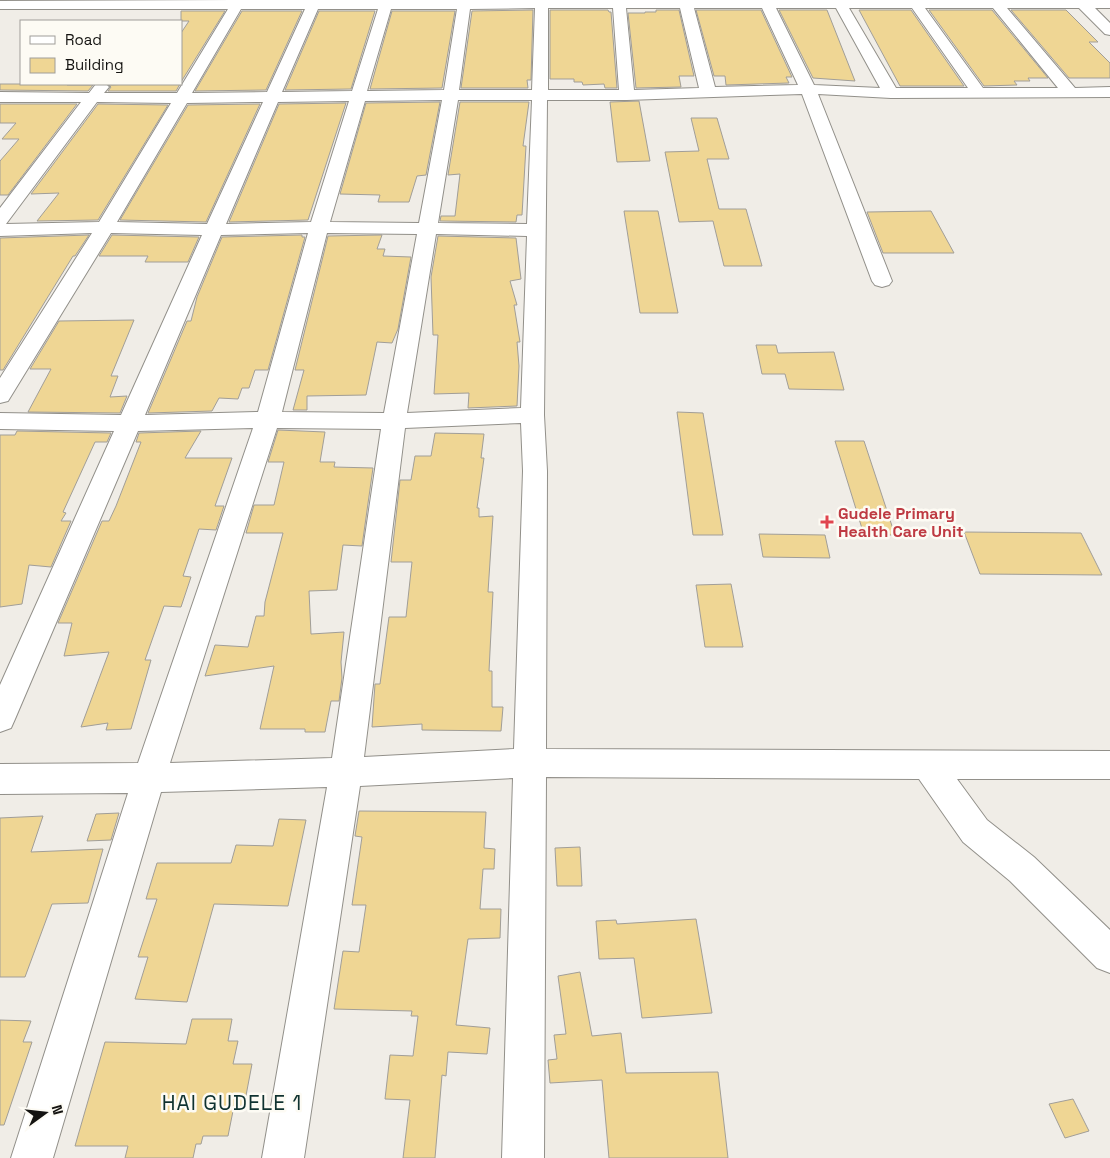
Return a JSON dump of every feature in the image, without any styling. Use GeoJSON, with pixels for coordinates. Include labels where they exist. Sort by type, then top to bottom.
{"type":"FeatureCollection","features":[{"type":"Feature","properties":{"kind":"street"},"geometry":{"type":"LineString","coordinates":[[5,6],[86,5],[159,7],[239,2],[619,2],[686,4],[765,2],[1081,2],[1110,4]]}},
{"type":"Feature","properties":{"kind":"street"},"geometry":{"type":"LineString","coordinates":[[0,396],[105,227],[239,2]]}},
{"type":"Feature","properties":{"kind":"street"},"geometry":{"type":"LineString","coordinates":[[32,1158],[149,778],[268,420],[319,227],[386,2]]}},
{"type":"Feature","properties":{"kind":"street"},"geometry":{"type":"LineString","coordinates":[[283,1158],[346,772],[394,421],[426,227],[451,95],[464,2]]}},
{"type":"Feature","properties":{"kind":"street"},"geometry":{"type":"LineString","coordinates":[[523,1158],[535,471],[532,414],[535,230],[542,2]]}},
{"type":"Feature","properties":{"kind":"street"},"geometry":{"type":"LineString","coordinates":[[619,2],[627,95]]}},
{"type":"Feature","properties":{"kind":"street"},"geometry":{"type":"LineString","coordinates":[[765,2],[808,89],[882,281]]}},
{"type":"Feature","properties":{"kind":"street"},"geometry":{"type":"LineString","coordinates":[[839,2],[891,92]]}},
{"type":"Feature","properties":{"kind":"street"},"geometry":{"type":"LineString","coordinates":[[915,2],[978,92]]}},
{"type":"Feature","properties":{"kind":"street"},"geometry":{"type":"LineString","coordinates":[[995,2],[1071,92]]}},
{"type":"Feature","properties":{"kind":"street"},"geometry":{"type":"LineString","coordinates":[[1081,2],[1110,31]]}},
{"type":"Feature","properties":{"kind":"street"},"geometry":{"type":"LineString","coordinates":[[0,719],[314,3]]}},
{"type":"Feature","properties":{"kind":"street"},"geometry":{"type":"LineString","coordinates":[[686,4],[708,92]]}},
{"type":"Feature","properties":{"kind":"street"},"geometry":{"type":"LineString","coordinates":[[76,16],[86,5]]}},
{"type":"Feature","properties":{"kind":"street"},"geometry":{"type":"LineString","coordinates":[[3,100],[20,82]]}},
{"type":"Feature","properties":{"kind":"street"},"geometry":{"type":"LineString","coordinates":[[3,100],[98,90],[182,98],[627,95],[808,89],[891,92],[1110,92]]}},
{"type":"Feature","properties":{"kind":"street"},"geometry":{"type":"LineString","coordinates":[[0,220],[98,90]]}},
{"type":"Feature","properties":{"kind":"street"},"geometry":{"type":"LineString","coordinates":[[0,230],[105,227],[215,230],[319,227],[426,227],[535,230]]}},
{"type":"Feature","properties":{"kind":"street"},"geometry":{"type":"LineString","coordinates":[[0,421],[129,423],[268,420],[394,421],[532,414]]}},
{"type":"Feature","properties":{"kind":"street"},"geometry":{"type":"LineString","coordinates":[[0,779],[149,778],[346,772],[531,763],[1110,765]]}},
{"type":"Feature","properties":{"kind":"street"},"geometry":{"type":"LineString","coordinates":[[927,764],[975,831],[1022,869],[1110,955]]}},
{"type":"Feature","properties":{"kind":"building"},"geometry":{"type":"Polygon","coordinates":[[[533,10],[531,80],[527,80],[528,88],[461,88],[472,11],[533,10]]]}},
{"type":"Feature","properties":{"kind":"building"},"geometry":{"type":"Polygon","coordinates":[[[550,10],[608,10],[611,12],[617,88],[605,88],[604,84],[583,85],[582,82],[574,82],[574,79],[550,79],[550,10]]]}},
{"type":"Feature","properties":{"kind":"building"},"geometry":{"type":"Polygon","coordinates":[[[656,10],[679,10],[694,76],[679,76],[681,87],[636,88],[628,13],[656,12],[656,10]]]}},
{"type":"Feature","properties":{"kind":"building"},"geometry":{"type":"Polygon","coordinates":[[[696,10],[761,10],[792,77],[786,77],[789,83],[726,85],[725,76],[714,76],[696,10]]]}},
{"type":"Feature","properties":{"kind":"building"},"geometry":{"type":"Polygon","coordinates":[[[779,10],[827,10],[855,81],[813,78],[779,10]]]}},
{"type":"Feature","properties":{"kind":"building"},"geometry":{"type":"Polygon","coordinates":[[[859,10],[911,10],[964,86],[900,86],[859,10]]]}},
{"type":"Feature","properties":{"kind":"building"},"geometry":{"type":"Polygon","coordinates":[[[929,10],[992,10],[1048,78],[1028,78],[1030,81],[1014,81],[1017,85],[984,86],[929,10]]]}},
{"type":"Feature","properties":{"kind":"building"},"geometry":{"type":"Polygon","coordinates":[[[1011,10],[1066,10],[1098,42],[1089,42],[1110,63],[1110,78],[1069,78],[1011,10]]]}},
{"type":"Feature","properties":{"kind":"building"},"geometry":{"type":"Polygon","coordinates":[[[181,11],[225,11],[182,80],[182,32],[189,21],[181,20],[181,11]]]}},
{"type":"Feature","properties":{"kind":"building"},"geometry":{"type":"Polygon","coordinates":[[[242,11],[302,11],[266,90],[195,91],[242,11]]]}},
{"type":"Feature","properties":{"kind":"building"},"geometry":{"type":"Polygon","coordinates":[[[319,11],[375,11],[351,89],[285,90],[319,11]]]}},
{"type":"Feature","properties":{"kind":"building"},"geometry":{"type":"Polygon","coordinates":[[[392,11],[455,11],[442,88],[370,89],[392,11]]]}},
{"type":"Feature","properties":{"kind":"building"},"geometry":{"type":"Polygon","coordinates":[[[0,84],[93,85],[88,91],[0,90],[0,84]]]}},
{"type":"Feature","properties":{"kind":"building"},"geometry":{"type":"Polygon","coordinates":[[[109,85],[179,85],[176,91],[108,91],[111,87],[109,85]]]}},
{"type":"Feature","properties":{"kind":"building"},"geometry":{"type":"Polygon","coordinates":[[[639,101],[650,161],[617,162],[610,102],[639,101]]]}},
{"type":"Feature","properties":{"kind":"building"},"geometry":{"type":"Polygon","coordinates":[[[440,102],[426,175],[417,176],[409,202],[378,202],[380,195],[340,194],[366,103],[440,102]]]}},
{"type":"Feature","properties":{"kind":"building"},"geometry":{"type":"Polygon","coordinates":[[[460,102],[529,102],[523,146],[526,146],[522,215],[517,215],[516,222],[440,221],[441,216],[455,216],[460,174],[448,175],[460,102]]]}},
{"type":"Feature","properties":{"kind":"building"},"geometry":{"type":"Polygon","coordinates":[[[346,103],[308,220],[229,222],[279,104],[346,103]]]}},
{"type":"Feature","properties":{"kind":"building"},"geometry":{"type":"Polygon","coordinates":[[[0,104],[77,104],[8,195],[0,195],[0,161],[19,139],[2,139],[16,123],[0,123],[0,104]]]}},
{"type":"Feature","properties":{"kind":"building"},"geometry":{"type":"Polygon","coordinates":[[[98,104],[168,105],[98,220],[37,221],[59,193],[31,194],[98,104]]]}},
{"type":"Feature","properties":{"kind":"building"},"geometry":{"type":"Polygon","coordinates":[[[260,104],[206,222],[120,220],[188,105],[260,104]]]}},
{"type":"Feature","properties":{"kind":"building"},"geometry":{"type":"Polygon","coordinates":[[[691,118],[717,118],[729,159],[707,159],[719,209],[746,209],[762,266],[724,266],[713,221],[679,222],[665,152],[699,151],[691,118]]]}},
{"type":"Feature","properties":{"kind":"building"},"geometry":{"type":"Polygon","coordinates":[[[624,211],[658,211],[678,313],[640,313],[624,211]]]}},
{"type":"Feature","properties":{"kind":"building"},"geometry":{"type":"Polygon","coordinates":[[[931,211],[954,253],[883,253],[867,212],[931,211]]]}},
{"type":"Feature","properties":{"kind":"building"},"geometry":{"type":"Polygon","coordinates":[[[89,235],[75,256],[73,256],[3,370],[0,370],[0,238],[89,235]]]}},
{"type":"Feature","properties":{"kind":"building"},"geometry":{"type":"Polygon","coordinates":[[[112,235],[199,237],[188,262],[145,262],[148,256],[99,256],[112,235]]]}},
{"type":"Feature","properties":{"kind":"building"},"geometry":{"type":"Polygon","coordinates":[[[302,235],[302,237],[305,237],[268,370],[255,370],[249,388],[242,388],[238,399],[219,398],[212,411],[148,413],[187,321],[191,321],[197,297],[222,237],[302,235]]]}},
{"type":"Feature","properties":{"kind":"building"},"geometry":{"type":"Polygon","coordinates":[[[382,235],[377,249],[385,249],[383,256],[411,257],[398,329],[392,343],[377,342],[366,395],[307,396],[307,410],[293,410],[304,370],[295,370],[328,236],[382,235]]]}},
{"type":"Feature","properties":{"kind":"building"},"geometry":{"type":"Polygon","coordinates":[[[438,236],[516,238],[521,279],[510,281],[517,305],[514,305],[520,342],[517,342],[519,366],[517,406],[468,408],[469,393],[434,394],[438,335],[433,335],[431,277],[438,236]]]}},
{"type":"Feature","properties":{"kind":"building"},"geometry":{"type":"Polygon","coordinates":[[[134,320],[111,376],[118,376],[110,397],[127,396],[120,413],[28,412],[51,369],[30,369],[59,321],[134,320]]]}},
{"type":"Feature","properties":{"kind":"building"},"geometry":{"type":"Polygon","coordinates":[[[756,345],[776,345],[778,353],[834,352],[844,390],[789,389],[785,374],[762,374],[756,345]]]}},
{"type":"Feature","properties":{"kind":"building"},"geometry":{"type":"Polygon","coordinates":[[[677,412],[703,413],[723,535],[693,535],[677,412]]]}},
{"type":"Feature","properties":{"kind":"building"},"geometry":{"type":"Polygon","coordinates":[[[278,430],[325,432],[320,462],[335,462],[334,467],[373,468],[362,546],[343,545],[337,590],[309,591],[311,634],[344,632],[339,701],[331,701],[325,732],[305,732],[305,729],[260,729],[274,666],[205,676],[215,645],[248,647],[256,616],[264,616],[265,602],[283,533],[246,533],[254,505],[274,505],[284,462],[268,462],[278,430]]]}},
{"type":"Feature","properties":{"kind":"building"},"geometry":{"type":"Polygon","coordinates":[[[17,431],[111,433],[107,442],[95,442],[63,512],[66,513],[61,521],[71,521],[51,567],[29,565],[22,604],[0,607],[0,435],[15,435],[17,431]]]}},
{"type":"Feature","properties":{"kind":"building"},"geometry":{"type":"Polygon","coordinates":[[[201,431],[185,458],[232,458],[215,506],[224,506],[216,530],[199,529],[183,576],[191,577],[181,607],[164,606],[145,660],[151,660],[131,729],[106,730],[108,723],[81,727],[109,652],[64,656],[72,623],[58,623],[102,521],[109,521],[116,506],[141,442],[136,442],[139,433],[201,431]]]}},
{"type":"Feature","properties":{"kind":"building"},"geometry":{"type":"Polygon","coordinates":[[[435,433],[484,434],[481,458],[484,458],[477,508],[479,508],[479,517],[493,516],[488,592],[493,592],[489,671],[492,671],[492,707],[503,707],[501,731],[422,730],[422,724],[372,727],[375,684],[380,684],[389,617],[406,617],[412,562],[391,562],[400,480],[411,480],[415,456],[431,456],[435,433]]]}},
{"type":"Feature","properties":{"kind":"building"},"geometry":{"type":"Polygon","coordinates":[[[835,441],[864,441],[895,535],[864,535],[835,441]]]}},
{"type":"Feature","properties":{"kind":"building"},"geometry":{"type":"Polygon","coordinates":[[[964,532],[1081,533],[1102,575],[980,574],[964,532]]]}},
{"type":"Feature","properties":{"kind":"building"},"geometry":{"type":"Polygon","coordinates":[[[759,534],[825,535],[830,558],[763,557],[759,534]]]}},
{"type":"Feature","properties":{"kind":"building"},"geometry":{"type":"Polygon","coordinates":[[[731,584],[743,647],[705,647],[696,585],[731,584]]]}},
{"type":"Feature","properties":{"kind":"building"},"geometry":{"type":"Polygon","coordinates":[[[359,811],[486,812],[484,848],[495,849],[494,869],[483,869],[480,909],[501,909],[500,938],[468,939],[456,1025],[490,1028],[487,1054],[448,1052],[446,1076],[442,1075],[435,1158],[403,1158],[410,1100],[385,1099],[390,1055],[413,1056],[418,1016],[411,1016],[412,1011],[334,1009],[343,951],[359,952],[366,905],[352,905],[362,837],[355,836],[359,811]]]}},
{"type":"Feature","properties":{"kind":"building"},"geometry":{"type":"Polygon","coordinates":[[[119,813],[111,840],[87,841],[96,814],[119,813]]]}},
{"type":"Feature","properties":{"kind":"building"},"geometry":{"type":"Polygon","coordinates":[[[43,816],[31,852],[103,849],[88,903],[52,904],[25,977],[0,977],[0,818],[43,816]]]}},
{"type":"Feature","properties":{"kind":"building"},"geometry":{"type":"Polygon","coordinates":[[[279,819],[306,820],[288,906],[214,904],[187,1002],[135,999],[148,957],[138,957],[157,899],[146,899],[157,863],[231,863],[236,845],[273,846],[279,819]]]}},
{"type":"Feature","properties":{"kind":"building"},"geometry":{"type":"Polygon","coordinates":[[[580,847],[582,886],[557,886],[555,848],[580,847]]]}},
{"type":"Feature","properties":{"kind":"building"},"geometry":{"type":"Polygon","coordinates":[[[696,919],[712,1013],[642,1018],[634,958],[599,959],[596,921],[616,920],[617,924],[696,919]]]}},
{"type":"Feature","properties":{"kind":"building"},"geometry":{"type":"Polygon","coordinates":[[[580,972],[592,1036],[621,1033],[626,1073],[718,1072],[728,1158],[609,1158],[602,1080],[550,1083],[548,1060],[557,1059],[554,1035],[566,1034],[558,976],[580,972]]]}},
{"type":"Feature","properties":{"kind":"building"},"geometry":{"type":"Polygon","coordinates":[[[192,1019],[232,1019],[228,1041],[238,1041],[233,1064],[252,1064],[244,1106],[234,1106],[228,1136],[203,1136],[201,1144],[196,1144],[193,1158],[125,1158],[128,1146],[75,1146],[105,1042],[186,1044],[192,1019]]]}},
{"type":"Feature","properties":{"kind":"building"},"geometry":{"type":"Polygon","coordinates":[[[0,1020],[31,1021],[23,1042],[32,1042],[4,1125],[0,1125],[0,1020]]]}},
{"type":"Feature","properties":{"kind":"building"},"geometry":{"type":"Polygon","coordinates":[[[1073,1099],[1089,1131],[1065,1138],[1049,1104],[1073,1099]]]}},
{"type":"Feature","properties":{"kind":"place","name":"Gudele Primary Health Care Unit"},"geometry":{"type":"Point","coordinates":[827,522]}},
{"type":"Feature","properties":{"kind":"district","name":"HAI GUDELE 1"},"geometry":{"type":"Point","coordinates":[232,1103]}}]}
